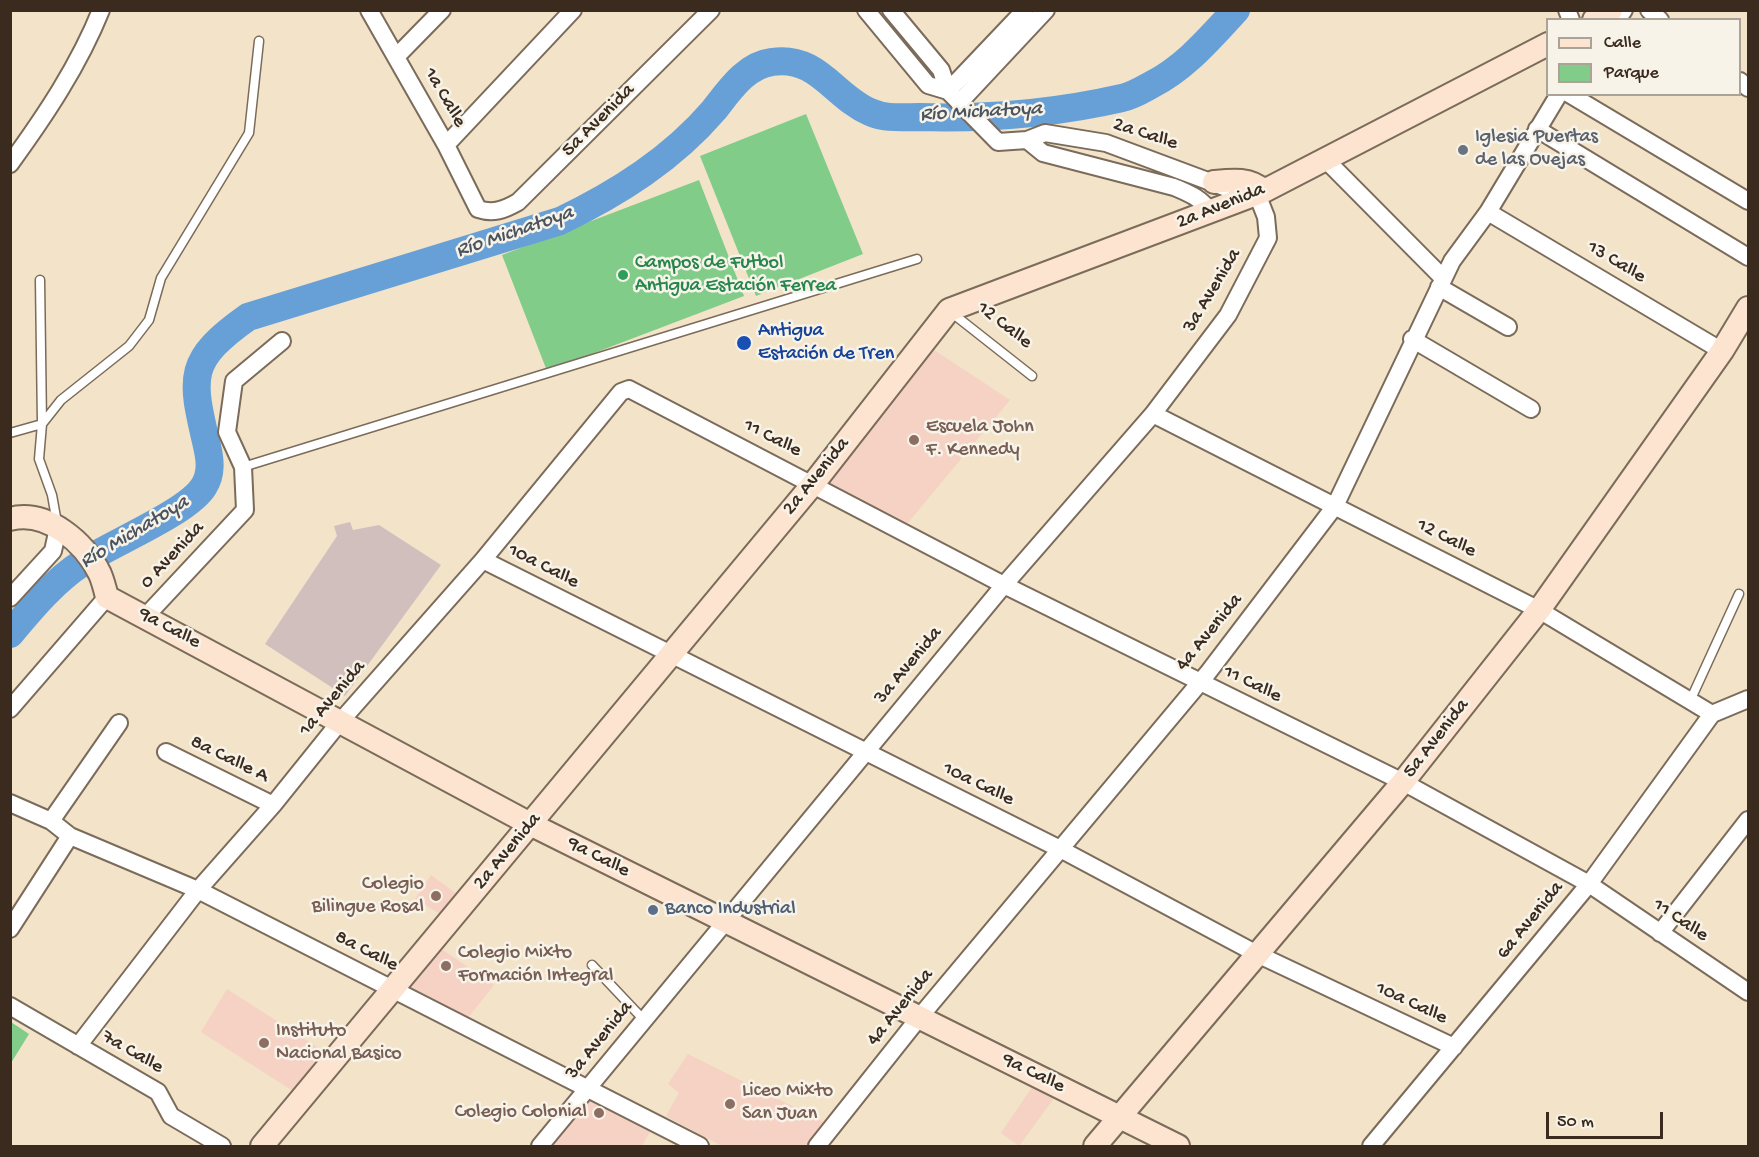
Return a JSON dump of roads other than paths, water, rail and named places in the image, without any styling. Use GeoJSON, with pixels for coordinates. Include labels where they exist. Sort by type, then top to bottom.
{"type":"FeatureCollection","features":[{"type":"Feature","properties":{"kind":"main road"},"geometry":{"type":"LineString","coordinates":[[1597,18],[1611,10]]}},
{"type":"Feature","properties":{"kind":"main road","name":"2a Avenida"},"geometry":{"type":"LineString","coordinates":[[262,1146],[532,825],[813,484],[949,310],[1255,195],[1546,45]]}},
{"type":"Feature","properties":{"kind":"main road"},"geometry":{"type":"LineString","coordinates":[[1214,182],[1236,179],[1258,185],[1255,195]]}},
{"type":"Feature","properties":{"kind":"main road","name":"5a Avenida"},"geometry":{"type":"LineString","coordinates":[[1095,1146],[1403,782],[1539,610],[1722,351],[1749,308]]}},
{"type":"Feature","properties":{"kind":"main road"},"geometry":{"type":"LineString","coordinates":[[15,518],[36,518],[66,534],[100,574],[106,597]]}},
{"type":"Feature","properties":{"kind":"main road","name":"9a Calle"},"geometry":{"type":"LineString","coordinates":[[106,597],[146,616],[339,723],[532,825],[918,1019],[1179,1146]]}},
{"type":"Feature","properties":{"kind":"street"},"geometry":{"type":"LineString","coordinates":[[10,164],[35,129],[90,39],[101,10]]}},
{"type":"Feature","properties":{"kind":"street","name":"1a Calle"},"geometry":{"type":"LineString","coordinates":[[369,10],[446,145],[478,209]]}},
{"type":"Feature","properties":{"kind":"street"},"geometry":{"type":"LineString","coordinates":[[396,57],[442,10]]}},
{"type":"Feature","properties":{"kind":"street"},"geometry":{"type":"LineString","coordinates":[[446,145],[573,10]]}},
{"type":"Feature","properties":{"kind":"street","name":"5a Avenida"},"geometry":{"type":"LineString","coordinates":[[478,209],[489,213],[506,209],[518,202],[711,10]]}},
{"type":"Feature","properties":{"kind":"street","name":"2a Calle"},"geometry":{"type":"LineString","coordinates":[[866,10],[928,85],[957,101],[998,142],[1027,140],[1045,133],[1106,143],[1214,182]]}},
{"type":"Feature","properties":{"kind":"street","name":"2a Calle"},"geometry":{"type":"LineString","coordinates":[[891,10],[941,70],[957,101]]}},
{"type":"Feature","properties":{"kind":"street"},"geometry":{"type":"LineString","coordinates":[[957,101],[1025,10]]}},
{"type":"Feature","properties":{"kind":"street"},"geometry":{"type":"LineString","coordinates":[[957,101],[1046,10]]}},
{"type":"Feature","properties":{"kind":"street","name":"4a Avenida"},"geometry":{"type":"LineString","coordinates":[[817,1146],[918,1019],[1062,850],[1197,682],[1207,674],[1335,506],[1412,339],[1452,261],[1488,212],[1558,96]]}},
{"type":"Feature","properties":{"kind":"street"},"geometry":{"type":"LineString","coordinates":[[1572,96],[1749,201]]}},
{"type":"Feature","properties":{"kind":"street"},"geometry":{"type":"LineString","coordinates":[[1537,129],[1749,257]]}},
{"type":"Feature","properties":{"kind":"street","name":"2a Calle"},"geometry":{"type":"LineString","coordinates":[[1027,140],[1043,153],[1149,180],[1195,197],[1207,206],[1210,213]]}},
{"type":"Feature","properties":{"kind":"street"},"geometry":{"type":"LineString","coordinates":[[1149,180],[1155,160]]}},
{"type":"Feature","properties":{"kind":"street"},"geometry":{"type":"LineString","coordinates":[[1326,160],[1441,282],[1508,327]]}},
{"type":"Feature","properties":{"kind":"street","name":"3a Avenida"},"geometry":{"type":"LineString","coordinates":[[540,1146],[864,752],[1004,585],[1153,414],[1228,315],[1268,238],[1266,217],[1255,195]]}},
{"type":"Feature","properties":{"kind":"street","name":"13 Calle"},"geometry":{"type":"LineString","coordinates":[[1488,212],[1722,351]]}},
{"type":"Feature","properties":{"kind":"street"},"geometry":{"type":"LineString","coordinates":[[1412,339],[1531,409]]}},
{"type":"Feature","properties":{"kind":"street","name":"0 Avenida"},"geometry":{"type":"LineString","coordinates":[[146,616],[245,510],[243,467],[227,432],[234,381],[282,340]]}},
{"type":"Feature","properties":{"kind":"street","name":"11 Calle"},"geometry":{"type":"LineString","coordinates":[[629,389],[1004,585],[1403,782],[1589,884],[1749,992]]}},
{"type":"Feature","properties":{"kind":"street","name":"1a Avenida"},"geometry":{"type":"LineString","coordinates":[[78,1046],[198,890],[273,805],[339,723],[483,560],[621,392],[629,389]]}},
{"type":"Feature","properties":{"kind":"street","name":"12 Calle"},"geometry":{"type":"LineString","coordinates":[[1153,414],[1539,610],[1712,714]]}},
{"type":"Feature","properties":{"kind":"street"},"geometry":{"type":"LineString","coordinates":[[10,598],[66,534]]}},
{"type":"Feature","properties":{"kind":"street","name":"10a Calle"},"geometry":{"type":"LineString","coordinates":[[483,560],[1062,850],[1257,954],[1454,1047]]}},
{"type":"Feature","properties":{"kind":"street"},"geometry":{"type":"LineString","coordinates":[[10,709],[106,597]]}},
{"type":"Feature","properties":{"kind":"street"},"geometry":{"type":"LineString","coordinates":[[1712,714],[1749,699]]}},
{"type":"Feature","properties":{"kind":"street","name":"6a Avenida"},"geometry":{"type":"LineString","coordinates":[[1371,1146],[1589,884],[1712,714]]}},
{"type":"Feature","properties":{"kind":"street"},"geometry":{"type":"LineString","coordinates":[[51,821],[119,723]]}},
{"type":"Feature","properties":{"kind":"street","name":"8a Calle A"},"geometry":{"type":"LineString","coordinates":[[166,752],[273,805]]}},
{"type":"Feature","properties":{"kind":"street","name":"8a Calle"},"geometry":{"type":"LineString","coordinates":[[10,803],[51,821],[70,837],[198,890],[700,1146]]}},
{"type":"Feature","properties":{"kind":"street"},"geometry":{"type":"LineString","coordinates":[[1660,933],[1749,820]]}},
{"type":"Feature","properties":{"kind":"street"},"geometry":{"type":"LineString","coordinates":[[10,929],[70,837]]}},
{"type":"Feature","properties":{"kind":"street","name":"7a Calle"},"geometry":{"type":"LineString","coordinates":[[10,1006],[159,1092],[171,1116],[222,1146]]}},
{"type":"Feature","properties":{"kind":"lane"},"geometry":{"type":"LineString","coordinates":[[10,434],[42,424],[61,400],[129,346],[149,320],[161,278],[249,133],[259,41]]}},
{"type":"Feature","properties":{"kind":"lane"},"geometry":{"type":"LineString","coordinates":[[243,467],[917,259]]}},
{"type":"Feature","properties":{"kind":"lane"},"geometry":{"type":"LineString","coordinates":[[40,280],[42,424],[39,459],[66,534]]}},
{"type":"Feature","properties":{"kind":"lane","name":"12 Calle"},"geometry":{"type":"LineString","coordinates":[[949,310],[1032,375]]}},
{"type":"Feature","properties":{"kind":"lane"},"geometry":{"type":"LineString","coordinates":[[1690,701],[1739,594]]}},
{"type":"Feature","properties":{"kind":"lane"},"geometry":{"type":"LineString","coordinates":[[592,965],[644,1020]]}},
{"type":"Feature","properties":{"kind":"waterway","name":"Río Michatoya"},"geometry":{"type":"LineString","coordinates":[[10,634],[43,596],[72,570],[95,555],[167,517],[196,496],[204,486],[208,476],[209,461],[198,403],[198,372],[213,346],[248,317],[560,221],[603,199],[662,159],[698,128],[746,73],[763,64],[788,62],[802,65],[814,71],[857,105],[882,116],[970,117],[1021,114],[1097,103],[1141,91],[1186,61],[1236,10]]}},
{"type":"Feature","properties":{"kind":"place","name":"Iglesia Puertas de las Ovejas"},"geometry":{"type":"Point","coordinates":[1463,150]}},
{"type":"Feature","properties":{"kind":"place","name":"Campos de Futbol Antigua Estación Ferrea"},"geometry":{"type":"Point","coordinates":[623,275]}},
{"type":"Feature","properties":{"kind":"place","name":"Antigua Estación de Tren"},"geometry":{"type":"Point","coordinates":[744,343]}},
{"type":"Feature","properties":{"kind":"place","name":"Escuela John F. Kennedy"},"geometry":{"type":"Point","coordinates":[914,440]}},
{"type":"Feature","properties":{"kind":"place","name":"Colegio Bilingue Rosal"},"geometry":{"type":"Point","coordinates":[436,896]}},
{"type":"Feature","properties":{"kind":"place","name":"Banco Industrial"},"geometry":{"type":"Point","coordinates":[653,910]}},
{"type":"Feature","properties":{"kind":"place","name":"Colegio Mixto Formación Integral"},"geometry":{"type":"Point","coordinates":[446,966]}},
{"type":"Feature","properties":{"kind":"place","name":"Instituto Nacional Basico"},"geometry":{"type":"Point","coordinates":[264,1043]}},
{"type":"Feature","properties":{"kind":"place","name":"Liceo Mixto San Juan"},"geometry":{"type":"Point","coordinates":[730,1104]}},
{"type":"Feature","properties":{"kind":"place","name":"Colegio Colonial"},"geometry":{"type":"Point","coordinates":[599,1113]}}]}
